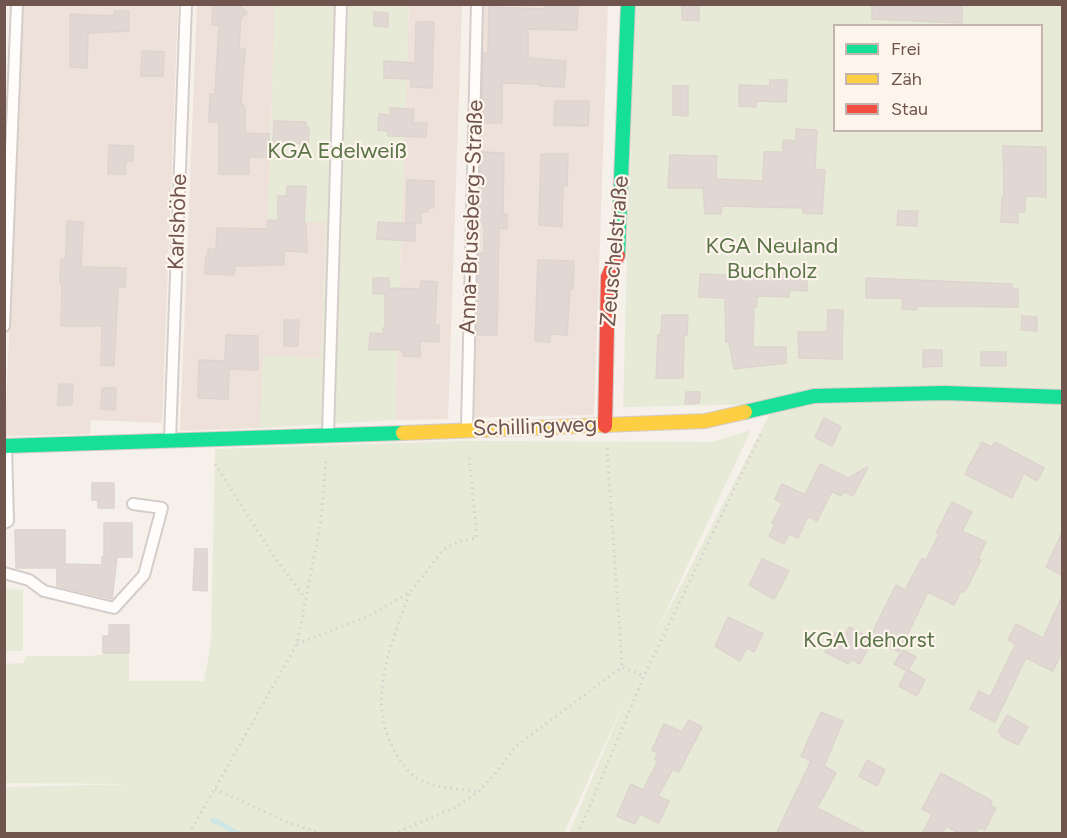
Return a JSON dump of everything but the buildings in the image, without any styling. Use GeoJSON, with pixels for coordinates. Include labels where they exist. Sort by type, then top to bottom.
{"type":"FeatureCollection","features":[{"type":"Feature","properties":{"kind":"street","name":"Zeuschelstraße"},"geometry":{"type":"LineString","coordinates":[[605,426],[608,277],[618,256],[620,232],[628,4]]}},
{"type":"Feature","properties":{"kind":"street","name":"Schillingweg"},"geometry":{"type":"LineString","coordinates":[[5,446],[705,421],[814,396],[944,393],[1062,397]]}},
{"type":"Feature","properties":{"kind":"lane"},"geometry":{"type":"LineString","coordinates":[[4,326],[17,4]]}},
{"type":"Feature","properties":{"kind":"lane","name":"Karlshöhe"},"geometry":{"type":"LineString","coordinates":[[170,440],[186,4]]}},
{"type":"Feature","properties":{"kind":"lane"},"geometry":{"type":"LineString","coordinates":[[328,436],[328,360],[341,4]]}},
{"type":"Feature","properties":{"kind":"lane","name":"Anna-Bruseberg-Straße"},"geometry":{"type":"LineString","coordinates":[[467,429],[477,4]]}},
{"type":"Feature","properties":{"kind":"lane"},"geometry":{"type":"LineString","coordinates":[[4,532],[7,522],[5,446]]}},
{"type":"Feature","properties":{"kind":"lane"},"geometry":{"type":"LineString","coordinates":[[4,573],[28,580],[44,591],[114,608],[144,575],[162,508],[133,504]]}},
{"type":"Feature","properties":{"kind":"path"},"geometry":{"type":"LineString","coordinates":[[605,426],[622,667]]}},
{"type":"Feature","properties":{"kind":"path"},"geometry":{"type":"LineString","coordinates":[[467,429],[477,538],[444,549],[410,592],[381,682],[381,712],[387,736],[400,761],[420,780],[448,788],[478,792]]}},
{"type":"Feature","properties":{"kind":"path"},"geometry":{"type":"LineString","coordinates":[[578,834],[644,676],[763,430]]}},
{"type":"Feature","properties":{"kind":"path"},"geometry":{"type":"LineString","coordinates":[[189,834],[297,644],[321,520],[328,436]]}},
{"type":"Feature","properties":{"kind":"path"},"geometry":{"type":"LineString","coordinates":[[200,440],[275,558],[305,599]]}},
{"type":"Feature","properties":{"kind":"path"},"geometry":{"type":"LineString","coordinates":[[297,644],[369,616],[410,592]]}},
{"type":"Feature","properties":{"kind":"path"},"geometry":{"type":"LineString","coordinates":[[622,667],[644,676]]}},
{"type":"Feature","properties":{"kind":"path"},"geometry":{"type":"LineString","coordinates":[[393,834],[454,808],[478,792],[495,774],[514,747],[622,667]]}},
{"type":"Feature","properties":{"kind":"path"},"geometry":{"type":"LineString","coordinates":[[214,789],[287,822],[323,834]]}},
{"type":"Feature","properties":{"kind":"shaded area"},"geometry":{"type":"Polygon","coordinates":[[[22,5],[178,5],[162,423],[91,420],[90,434],[5,436],[22,5]]]}},
{"type":"Feature","properties":{"kind":"shaded area"},"geometry":{"type":"Polygon","coordinates":[[[197,5],[275,5],[268,220],[326,222],[321,358],[260,428],[180,431],[197,5]]]}},
{"type":"Feature","properties":{"kind":"shaded area"},"geometry":{"type":"Polygon","coordinates":[[[409,5],[462,5],[448,419],[395,420],[409,5]]]}},
{"type":"Feature","properties":{"kind":"shaded area"},"geometry":{"type":"Polygon","coordinates":[[[475,5],[608,5],[594,415],[461,418],[475,5]]]}},
{"type":"Feature","properties":{"kind":"green space","name":"KGA Edelweiß"},"geometry":{"type":"Polygon","coordinates":[[[275,5],[409,5],[395,420],[260,428],[263,356],[321,358],[326,223],[268,220],[275,5]]]}},
{"type":"Feature","properties":{"kind":"green space"},"geometry":{"type":"Polygon","coordinates":[[[634,5],[1062,5],[1062,833],[569,833],[629,692],[564,833],[5,833],[5,787],[136,784],[5,783],[4,664],[23,663],[27,656],[91,656],[129,653],[129,681],[204,681],[211,643],[215,449],[463,441],[713,442],[751,430],[653,639],[775,404],[623,407],[634,5]]]}},
{"type":"Feature","properties":{"kind":"green space"},"geometry":{"type":"Polygon","coordinates":[[[4,589],[23,590],[23,651],[5,651],[4,589]]]}},
{"type":"Feature","properties":{"kind":"waterway"},"geometry":{"type":"LineString","coordinates":[[213,820],[240,834]]}},
{"type":"Feature","properties":{"kind":"traffic: fast"},"geometry":{"type":"LineString","coordinates":[[618,255],[628,4]]}},
{"type":"Feature","properties":{"kind":"traffic: fast"},"geometry":{"type":"LineString","coordinates":[[745,412],[814,396],[944,393],[1062,397]]}},
{"type":"Feature","properties":{"kind":"traffic: fast"},"geometry":{"type":"LineString","coordinates":[[4,446],[403,433]]}},
{"type":"Feature","properties":{"kind":"traffic: slow"},"geometry":{"type":"LineString","coordinates":[[403,433],[705,421],[745,412]]}},
{"type":"Feature","properties":{"kind":"traffic: jam"},"geometry":{"type":"LineString","coordinates":[[605,426],[608,277],[618,255]]}},
{"type":"Feature","properties":{"kind":"park label","name":"KGA Neuland Buchholz"},"geometry":{"type":"Point","coordinates":[772,260]}},
{"type":"Feature","properties":{"kind":"park label","name":"KGA Idehorst"},"geometry":{"type":"Point","coordinates":[869,641]}}]}
